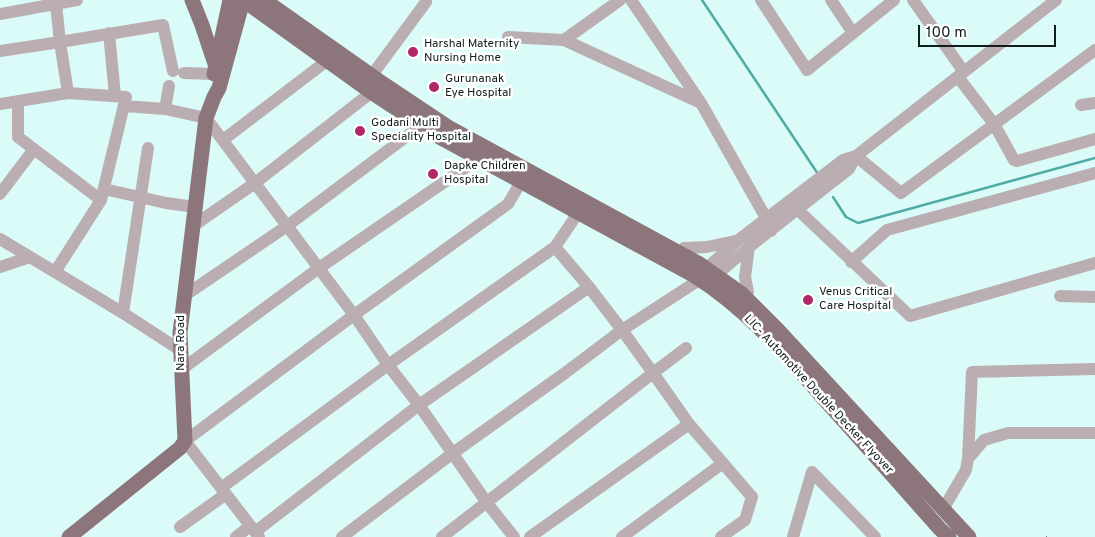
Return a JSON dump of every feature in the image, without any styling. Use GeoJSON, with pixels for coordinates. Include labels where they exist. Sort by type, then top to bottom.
{"type":"FeatureCollection","features":[{"type":"Feature","properties":{"kind":"main road"},"geometry":{"type":"LineString","coordinates":[[192,0],[202,25],[214,70]]}},
{"type":"Feature","properties":{"kind":"main road"},"geometry":{"type":"LineString","coordinates":[[273,0],[428,107],[531,166],[684,248],[716,268],[748,292],[945,506],[976,537]]}},
{"type":"Feature","properties":{"kind":"main road","name":"LIC- Automotive Double Decker Flyover"},"geometry":{"type":"LineString","coordinates":[[273,0],[379,82],[448,127],[698,263],[732,285],[778,330],[969,537]]}},
{"type":"Feature","properties":{"kind":"main road"},"geometry":{"type":"LineString","coordinates":[[214,98],[212,86],[214,70],[239,1],[368,95],[419,127],[475,161],[702,286],[744,319],[784,360],[944,537]]}},
{"type":"Feature","properties":{"kind":"main road","name":"LIC- Automotive Double Decker Flyover"},"geometry":{"type":"LineString","coordinates":[[239,1],[441,138],[693,275],[716,290],[733,303],[778,347],[949,537]]}},
{"type":"Feature","properties":{"kind":"main road","name":"Nara Road"},"geometry":{"type":"LineString","coordinates":[[185,441],[180,350],[184,296],[206,118],[220,88],[239,1]]}},
{"type":"Feature","properties":{"kind":"main road"},"geometry":{"type":"LineString","coordinates":[[69,537],[180,448],[185,441]]}},
{"type":"Feature","properties":{"kind":"street"},"geometry":{"type":"LineString","coordinates":[[0,14],[77,0]]}},
{"type":"Feature","properties":{"kind":"street"},"geometry":{"type":"LineString","coordinates":[[564,40],[620,0]]}},
{"type":"Feature","properties":{"kind":"street"},"geometry":{"type":"LineString","coordinates":[[631,0],[701,103],[771,230]]}},
{"type":"Feature","properties":{"kind":"street"},"geometry":{"type":"LineString","coordinates":[[762,0],[807,70],[894,0]]}},
{"type":"Feature","properties":{"kind":"street"},"geometry":{"type":"LineString","coordinates":[[831,0],[853,32]]}},
{"type":"Feature","properties":{"kind":"street"},"geometry":{"type":"LineString","coordinates":[[913,0],[994,124],[1012,158],[1017,161],[1095,139]]}},
{"type":"Feature","properties":{"kind":"street"},"geometry":{"type":"LineString","coordinates":[[342,537],[453,452],[565,373],[622,330],[702,286],[737,240],[843,160],[856,156],[1056,0]]}},
{"type":"Feature","properties":{"kind":"street"},"geometry":{"type":"LineString","coordinates":[[376,71],[426,2]]}},
{"type":"Feature","properties":{"kind":"street"},"geometry":{"type":"LineString","coordinates":[[56,4],[68,93]]}},
{"type":"Feature","properties":{"kind":"street"},"geometry":{"type":"LineString","coordinates":[[0,51],[163,25],[178,72],[214,70]]}},
{"type":"Feature","properties":{"kind":"street"},"geometry":{"type":"LineString","coordinates":[[55,272],[102,195],[120,101],[109,33]]}},
{"type":"Feature","properties":{"kind":"street"},"geometry":{"type":"LineString","coordinates":[[508,37],[564,40],[701,103]]}},
{"type":"Feature","properties":{"kind":"street"},"geometry":{"type":"LineString","coordinates":[[856,156],[901,194],[1095,50]]}},
{"type":"Feature","properties":{"kind":"street"},"geometry":{"type":"LineString","coordinates":[[222,140],[324,64]]}},
{"type":"Feature","properties":{"kind":"street"},"geometry":{"type":"LineString","coordinates":[[165,109],[169,86]]}},
{"type":"Feature","properties":{"kind":"street"},"geometry":{"type":"LineString","coordinates":[[0,104],[68,93],[165,109],[206,118],[354,315],[388,365],[453,452],[487,503],[514,537]]}},
{"type":"Feature","properties":{"kind":"street"},"geometry":{"type":"LineString","coordinates":[[193,226],[255,183],[368,95]]}},
{"type":"Feature","properties":{"kind":"street"},"geometry":{"type":"LineString","coordinates":[[18,102],[18,136],[102,195],[140,196],[166,203],[195,207]]}},
{"type":"Feature","properties":{"kind":"street"},"geometry":{"type":"LineString","coordinates":[[1081,105],[1095,103]]}},
{"type":"Feature","properties":{"kind":"street"},"geometry":{"type":"LineString","coordinates":[[184,296],[287,226],[419,127]]}},
{"type":"Feature","properties":{"kind":"street"},"geometry":{"type":"LineString","coordinates":[[123,313],[148,148]]}},
{"type":"Feature","properties":{"kind":"street"},"geometry":{"type":"LineString","coordinates":[[1,190],[34,149]]}},
{"type":"Feature","properties":{"kind":"street"},"geometry":{"type":"LineString","coordinates":[[716,268],[749,247],[798,210],[849,169],[856,156]]}},
{"type":"Feature","properties":{"kind":"street"},"geometry":{"type":"LineString","coordinates":[[182,369],[319,268],[475,161]]}},
{"type":"Feature","properties":{"kind":"street"},"geometry":{"type":"LineString","coordinates":[[254,532],[185,441],[354,315],[508,204],[531,166]]}},
{"type":"Feature","properties":{"kind":"street"},"geometry":{"type":"LineString","coordinates":[[851,262],[887,230],[1095,173]]}},
{"type":"Feature","properties":{"kind":"street"},"geometry":{"type":"LineString","coordinates":[[798,210],[910,316],[1095,263]]}},
{"type":"Feature","properties":{"kind":"street"},"geometry":{"type":"LineString","coordinates":[[180,527],[388,365],[555,246],[576,216]]}},
{"type":"Feature","properties":{"kind":"street"},"geometry":{"type":"LineString","coordinates":[[0,239],[123,313],[180,350]]}},
{"type":"Feature","properties":{"kind":"street"},"geometry":{"type":"LineString","coordinates":[[684,248],[707,247],[737,240]]}},
{"type":"Feature","properties":{"kind":"street"},"geometry":{"type":"LineString","coordinates":[[555,246],[622,330],[689,424],[752,497],[745,520],[721,537]]}},
{"type":"Feature","properties":{"kind":"street"},"geometry":{"type":"LineString","coordinates":[[748,292],[745,277],[749,247]]}},
{"type":"Feature","properties":{"kind":"street"},"geometry":{"type":"LineString","coordinates":[[0,267],[30,257]]}},
{"type":"Feature","properties":{"kind":"street"},"geometry":{"type":"LineString","coordinates":[[236,537],[254,532],[419,405],[589,287]]}},
{"type":"Feature","properties":{"kind":"street"},"geometry":{"type":"LineString","coordinates":[[1060,296],[1095,296]]}},
{"type":"Feature","properties":{"kind":"street"},"geometry":{"type":"LineString","coordinates":[[442,537],[686,348]]}},
{"type":"Feature","properties":{"kind":"street"},"geometry":{"type":"LineString","coordinates":[[945,506],[966,470],[972,372],[1095,369]]}},
{"type":"Feature","properties":{"kind":"street"},"geometry":{"type":"LineString","coordinates":[[530,537],[689,424]]}},
{"type":"Feature","properties":{"kind":"street"},"geometry":{"type":"LineString","coordinates":[[968,459],[984,440],[1008,433],[1095,433]]}},
{"type":"Feature","properties":{"kind":"street"},"geometry":{"type":"LineString","coordinates":[[622,537],[723,463]]}},
{"type":"Feature","properties":{"kind":"street"},"geometry":{"type":"LineString","coordinates":[[794,536],[812,472],[875,537]]}},
{"type":"Feature","properties":{"kind":"waterway"},"geometry":{"type":"LineString","coordinates":[[702,0],[818,174]]}},
{"type":"Feature","properties":{"kind":"waterway"},"geometry":{"type":"LineString","coordinates":[[833,197],[846,217],[858,223],[1095,158]]}},
{"type":"Feature","properties":{"kind":"railway"},"geometry":{"type":"LineString","coordinates":[[247,0],[384,98],[436,132],[486,161],[672,259],[712,283],[753,315],[954,537]]}},
{"type":"Feature","properties":{"kind":"place","name":"Harshal Maternity Nursing Home"},"geometry":{"type":"Point","coordinates":[413,52]}},
{"type":"Feature","properties":{"kind":"place","name":"Gurunanak Eye Hospital"},"geometry":{"type":"Point","coordinates":[434,87]}},
{"type":"Feature","properties":{"kind":"place","name":"Godani Multi Speciality Hospital"},"geometry":{"type":"Point","coordinates":[360,131]}},
{"type":"Feature","properties":{"kind":"place","name":"Dapke Children Hospital"},"geometry":{"type":"Point","coordinates":[433,174]}},
{"type":"Feature","properties":{"kind":"place","name":"Venus Critical Care Hospital"},"geometry":{"type":"Point","coordinates":[808,300]}}]}
